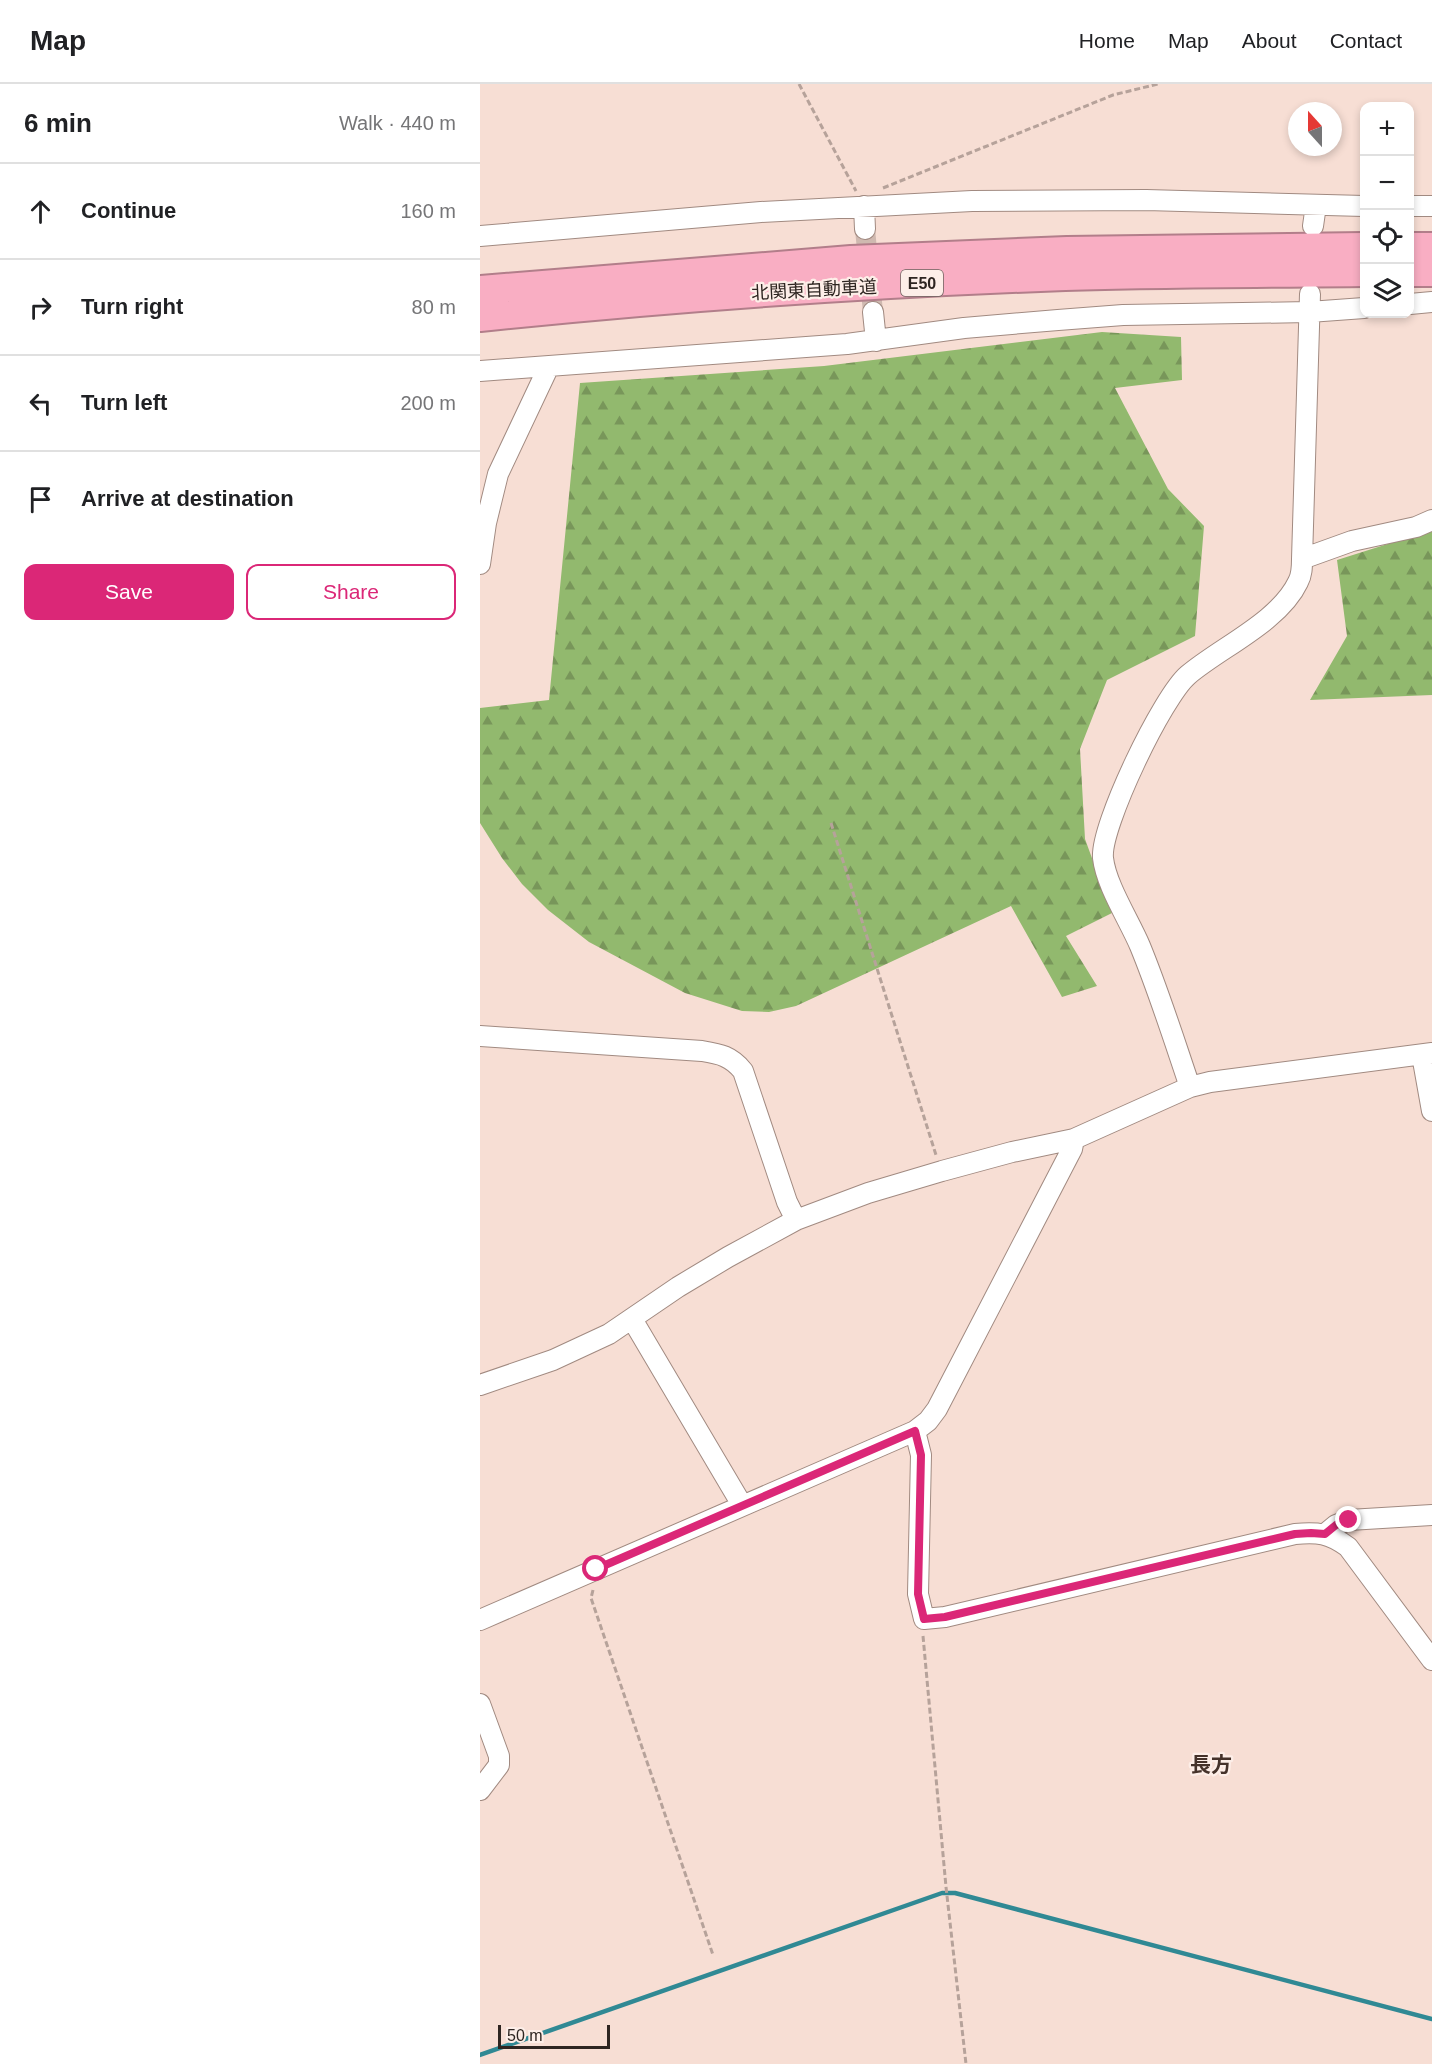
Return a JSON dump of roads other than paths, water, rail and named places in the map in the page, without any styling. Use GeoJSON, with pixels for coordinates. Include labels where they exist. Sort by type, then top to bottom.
{"type":"FeatureCollection","features":[{"type":"Feature","properties":{"kind":"highway","name":"北関東自動車道"},"geometry":{"type":"LineString","coordinates":[[480,290],[851,260],[1067,251],[1360,247]]}},
{"type":"Feature","properties":{"kind":"highway"},"geometry":{"type":"LineString","coordinates":[[1414,247],[1432,247]]}},
{"type":"Feature","properties":{"kind":"highway","name":"北関東自動車道"},"geometry":{"type":"LineString","coordinates":[[480,316],[717,296],[1065,276],[1360,272]]}},
{"type":"Feature","properties":{"kind":"highway"},"geometry":{"type":"LineString","coordinates":[[1414,272],[1432,272]]}},
{"type":"Feature","properties":{"kind":"street"},"geometry":{"type":"LineString","coordinates":[[480,236],[647,220],[972,201],[1146,200],[1360,206]]}},
{"type":"Feature","properties":{"kind":"street"},"geometry":{"type":"LineString","coordinates":[[1313,226],[1316,205]]}},
{"type":"Feature","properties":{"kind":"street"},"geometry":{"type":"LineString","coordinates":[[864,206],[865,229]]}},
{"type":"Feature","properties":{"kind":"street"},"geometry":{"type":"LineString","coordinates":[[1414,206],[1432,206]]}},
{"type":"Feature","properties":{"kind":"street"},"geometry":{"type":"LineString","coordinates":[[1414,304],[1432,302]]}},
{"type":"Feature","properties":{"kind":"street"},"geometry":{"type":"LineString","coordinates":[[1190,1087],[1140,946],[1106,872],[1103,849],[1105,836],[1144,746],[1177,686],[1188,675],[1276,610],[1298,582],[1302,559],[1310,303]]}},
{"type":"Feature","properties":{"kind":"street"},"geometry":{"type":"LineString","coordinates":[[480,371],[876,341],[964,328],[1122,315],[1310,303],[1360,308]]}},
{"type":"Feature","properties":{"kind":"street"},"geometry":{"type":"LineString","coordinates":[[873,312],[876,341]]}},
{"type":"Feature","properties":{"kind":"street"},"geometry":{"type":"LineString","coordinates":[[480,564],[486,523],[498,474],[549,366]]}},
{"type":"Feature","properties":{"kind":"street"},"geometry":{"type":"LineString","coordinates":[[1302,559],[1352,541],[1416,527],[1432,520]]}},
{"type":"Feature","properties":{"kind":"street"},"geometry":{"type":"LineString","coordinates":[[480,1036],[725,1054],[742,1071],[787,1202],[796,1220]]}},
{"type":"Feature","properties":{"kind":"street"},"geometry":{"type":"LineString","coordinates":[[480,1385],[554,1360],[609,1334],[678,1287],[796,1220],[868,1193],[942,1171],[1012,1152],[1074,1139],[1190,1087],[1209,1082],[1427,1054],[1432,1111]]}},
{"type":"Feature","properties":{"kind":"street"},"geometry":{"type":"LineString","coordinates":[[480,1620],[915,1431],[928,1421],[937,1409],[1072,1149],[1074,1139]]}},
{"type":"Feature","properties":{"kind":"street"},"geometry":{"type":"LineString","coordinates":[[632,1320],[742,1505]]}},
{"type":"Feature","properties":{"kind":"street"},"geometry":{"type":"LineString","coordinates":[[915,1431],[921,1455],[918,1594],[924,1619],[945,1617],[1295,1534],[1325,1534],[1336,1538],[1347,1547],[1432,1660]]}},
{"type":"Feature","properties":{"kind":"street"},"geometry":{"type":"LineString","coordinates":[[1325,1534],[1336,1525],[1349,1520],[1432,1515]]}},
{"type":"Feature","properties":{"kind":"street"},"geometry":{"type":"LineString","coordinates":[[480,1704],[499,1756],[499,1765],[480,1790]]}},
{"type":"Feature","properties":{"kind":"waterway"},"geometry":{"type":"LineString","coordinates":[[480,2055],[942,1893],[955,1893],[1432,2019]]}},
{"type":"Feature","properties":{"kind":"tunnel"},"geometry":{"type":"LineString","coordinates":[[865,229],[873,312]]}},
{"type":"Feature","properties":{"kind":"district","name":"長方"},"geometry":{"type":"Point","coordinates":[1211,1765]}}]}
